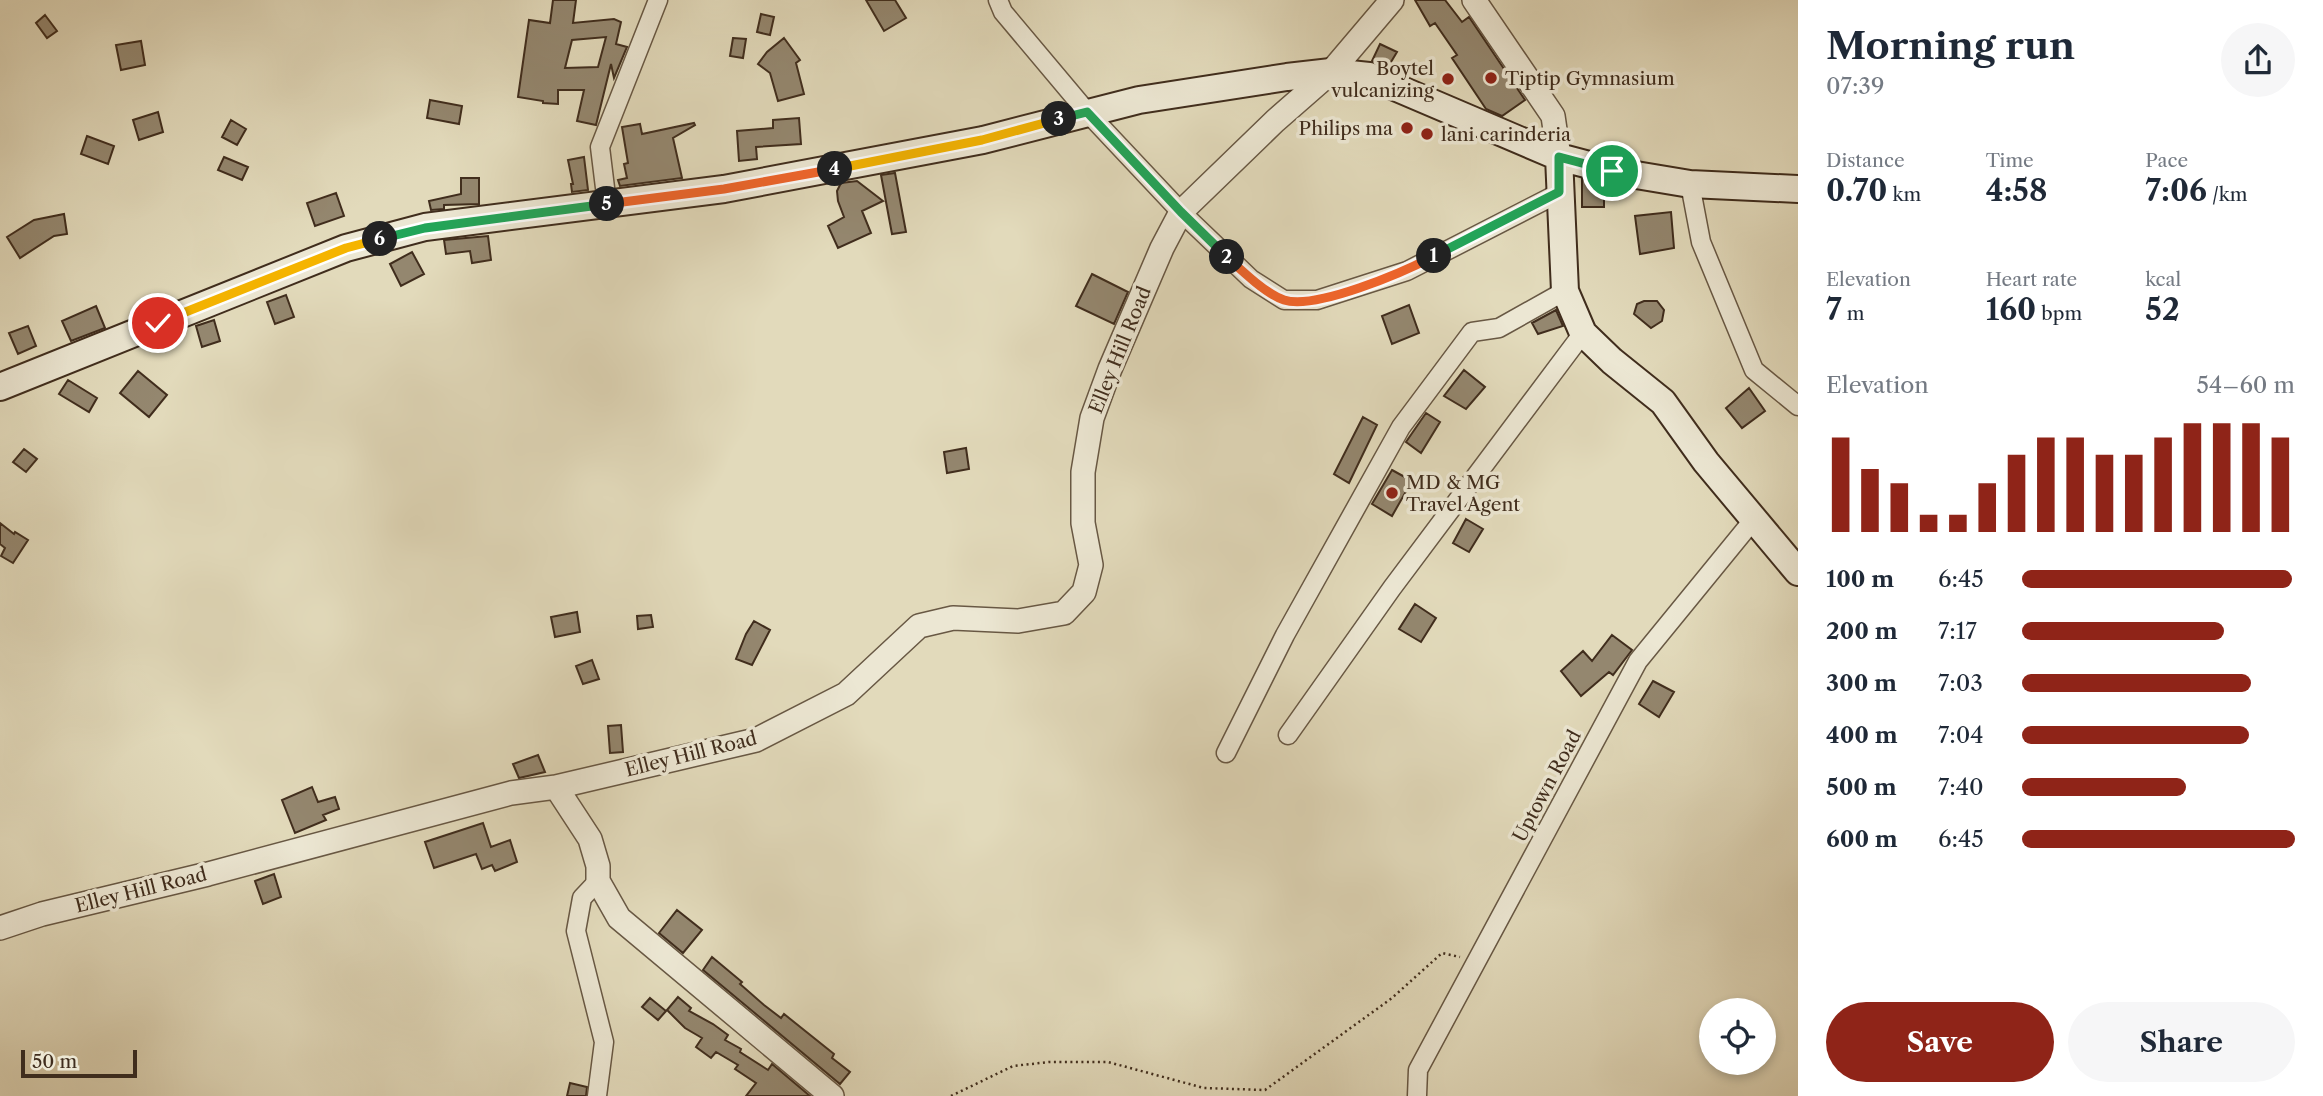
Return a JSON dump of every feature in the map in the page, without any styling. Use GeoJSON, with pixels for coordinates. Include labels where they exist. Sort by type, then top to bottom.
{"type":"FeatureCollection","features":[{"type":"Feature","properties":{"kind":"main road"},"geometry":{"type":"LineString","coordinates":[[0,387],[346,248],[425,228],[724,189],[982,140],[1139,100],[1331,72],[1369,76],[1559,157],[1612,171],[1690,184],[1798,189]]}},
{"type":"Feature","properties":{"kind":"main road"},"geometry":{"type":"LineString","coordinates":[[1559,157],[1565,291],[1583,333],[1612,361],[1663,402],[1706,462],[1798,572]]}},
{"type":"Feature","properties":{"kind":"street"},"geometry":{"type":"LineString","coordinates":[[607,204],[600,148],[658,0]]}},
{"type":"Feature","properties":{"kind":"street"},"geometry":{"type":"LineString","coordinates":[[998,0],[1003,12],[1087,112],[1181,212],[1251,279],[1284,300],[1317,300],[1407,271],[1559,192]]}},
{"type":"Feature","properties":{"kind":"street","name":"Elley Hill Road"},"geometry":{"type":"LineString","coordinates":[[0,928],[42,914],[208,874],[510,793],[556,787],[756,740],[846,694],[919,626],[953,618],[1018,621],[1064,613],[1084,592],[1091,565],[1083,523],[1083,472],[1092,418],[1110,369],[1181,212],[1275,121],[1331,72],[1392,0]]}},
{"type":"Feature","properties":{"kind":"street"},"geometry":{"type":"LineString","coordinates":[[1474,0],[1553,116],[1559,157]]}},
{"type":"Feature","properties":{"kind":"street"},"geometry":{"type":"LineString","coordinates":[[1690,184],[1700,242],[1754,370],[1798,406]]}},
{"type":"Feature","properties":{"kind":"street"},"geometry":{"type":"LineString","coordinates":[[1226,753],[1285,635],[1401,427],[1472,332],[1500,328],[1565,291]]}},
{"type":"Feature","properties":{"kind":"street"},"geometry":{"type":"LineString","coordinates":[[1288,734],[1392,588],[1583,333]]}},
{"type":"Feature","properties":{"kind":"street","name":"Uptown Road"},"geometry":{"type":"LineString","coordinates":[[1417,1096],[1418,1070],[1638,662],[1754,519]]}},
{"type":"Feature","properties":{"kind":"street"},"geometry":{"type":"LineString","coordinates":[[556,787],[590,839],[598,866],[598,881],[619,918],[832,1096]]}},
{"type":"Feature","properties":{"kind":"street"},"geometry":{"type":"LineString","coordinates":[[597,1096],[604,1042],[576,931],[582,898],[598,881]]}},
{"type":"Feature","properties":{"kind":"path"},"geometry":{"type":"LineString","coordinates":[[951,1096],[1013,1066],[1049,1062],[1108,1062],[1204,1088],[1265,1090],[1392,998],[1442,953],[1458,954],[1473,969]]}},
{"type":"Feature","properties":{"kind":"building"},"geometry":{"type":"Polygon","coordinates":[[[553,0],[576,0],[573,23],[614,19],[621,22],[616,44],[627,47],[614,78],[611,64],[596,125],[577,121],[584,90],[558,90],[558,104],[518,97],[529,20],[550,23],[553,0]],[[606,37],[572,40],[565,68],[598,67],[606,37]]]}},
{"type":"Feature","properties":{"kind":"building"},"geometry":{"type":"Polygon","coordinates":[[[866,0],[895,0],[906,18],[884,31],[866,0]]]}},
{"type":"Feature","properties":{"kind":"building","name":"Tiptip Gymnasium"},"geometry":{"type":"Polygon","coordinates":[[[1415,0],[1445,0],[1462,22],[1469,17],[1525,100],[1502,116],[1486,109],[1452,58],[1457,55],[1435,23],[1430,26],[1415,0]]]}},
{"type":"Feature","properties":{"kind":"building"},"geometry":{"type":"Polygon","coordinates":[[[761,14],[774,17],[770,35],[757,32],[761,14]]]}},
{"type":"Feature","properties":{"kind":"building"},"geometry":{"type":"Polygon","coordinates":[[[45,15],[57,31],[47,38],[36,23],[45,15]]]}},
{"type":"Feature","properties":{"kind":"building"},"geometry":{"type":"Polygon","coordinates":[[[733,38],[746,39],[743,58],[730,56],[733,38]]]}},
{"type":"Feature","properties":{"kind":"building"},"geometry":{"type":"Polygon","coordinates":[[[784,38],[800,60],[796,63],[804,94],[778,101],[770,73],[758,64],[767,52],[784,38]]]}},
{"type":"Feature","properties":{"kind":"building"},"geometry":{"type":"Polygon","coordinates":[[[141,41],[145,65],[121,70],[116,45],[141,41]]]}},
{"type":"Feature","properties":{"kind":"building"},"geometry":{"type":"Polygon","coordinates":[[[1380,44],[1397,52],[1388,67],[1372,61],[1380,44]]]}},
{"type":"Feature","properties":{"kind":"building"},"geometry":{"type":"Polygon","coordinates":[[[430,100],[462,106],[459,124],[427,118],[430,100]]]}},
{"type":"Feature","properties":{"kind":"building"},"geometry":{"type":"Polygon","coordinates":[[[158,112],[163,132],[139,140],[133,120],[158,112]]]}},
{"type":"Feature","properties":{"kind":"building"},"geometry":{"type":"Polygon","coordinates":[[[799,118],[801,144],[756,147],[757,159],[739,161],[737,131],[773,128],[773,120],[799,118]]]}},
{"type":"Feature","properties":{"kind":"building"},"geometry":{"type":"Polygon","coordinates":[[[231,120],[246,129],[237,145],[222,137],[231,120]]]}},
{"type":"Feature","properties":{"kind":"building"},"geometry":{"type":"Polygon","coordinates":[[[694,123],[695,125],[673,138],[682,178],[620,186],[618,180],[627,178],[624,164],[628,163],[622,127],[640,124],[642,134],[694,123]]]}},
{"type":"Feature","properties":{"kind":"building"},"geometry":{"type":"Polygon","coordinates":[[[87,136],[114,146],[108,164],[81,154],[87,136]]]}},
{"type":"Feature","properties":{"kind":"building"},"geometry":{"type":"Polygon","coordinates":[[[224,157],[248,167],[242,180],[218,170],[224,157]]]}},
{"type":"Feature","properties":{"kind":"building"},"geometry":{"type":"Polygon","coordinates":[[[584,157],[588,190],[572,192],[568,160],[584,157]]]}},
{"type":"Feature","properties":{"kind":"building"},"geometry":{"type":"Polygon","coordinates":[[[895,173],[906,232],[892,234],[881,175],[895,173]]]}},
{"type":"Feature","properties":{"kind":"building"},"geometry":{"type":"Polygon","coordinates":[[[461,178],[479,178],[479,204],[444,205],[444,209],[431,210],[429,201],[461,194],[461,178]]]}},
{"type":"Feature","properties":{"kind":"building"},"geometry":{"type":"Polygon","coordinates":[[[1582,179],[1604,185],[1604,207],[1582,207],[1582,179]]]}},
{"type":"Feature","properties":{"kind":"building"},"geometry":{"type":"Polygon","coordinates":[[[857,181],[883,201],[862,211],[871,233],[838,248],[828,226],[844,217],[837,191],[841,183],[857,181]]]}},
{"type":"Feature","properties":{"kind":"building"},"geometry":{"type":"Polygon","coordinates":[[[336,193],[344,216],[315,226],[307,203],[336,193]]]}},
{"type":"Feature","properties":{"kind":"building"},"geometry":{"type":"Polygon","coordinates":[[[1671,212],[1674,248],[1640,254],[1635,216],[1671,212]]]}},
{"type":"Feature","properties":{"kind":"building"},"geometry":{"type":"Polygon","coordinates":[[[64,214],[67,234],[54,236],[20,258],[7,237],[34,220],[64,214]]]}},
{"type":"Feature","properties":{"kind":"building"},"geometry":{"type":"Polygon","coordinates":[[[488,236],[491,260],[472,263],[470,251],[446,254],[444,240],[488,236]]]}},
{"type":"Feature","properties":{"kind":"building"},"geometry":{"type":"Polygon","coordinates":[[[412,252],[424,274],[401,286],[390,264],[412,252]]]}},
{"type":"Feature","properties":{"kind":"building"},"geometry":{"type":"Polygon","coordinates":[[[1092,274],[1128,292],[1114,324],[1076,306],[1092,274]]]}},
{"type":"Feature","properties":{"kind":"building"},"geometry":{"type":"Polygon","coordinates":[[[286,295],[294,317],[275,324],[267,302],[286,295]]]}},
{"type":"Feature","properties":{"kind":"building"},"geometry":{"type":"Polygon","coordinates":[[[1657,301],[1664,310],[1662,321],[1651,328],[1634,314],[1637,304],[1657,301]]]}},
{"type":"Feature","properties":{"kind":"building"},"geometry":{"type":"Polygon","coordinates":[[[1409,305],[1419,333],[1392,344],[1382,316],[1409,305]]]}},
{"type":"Feature","properties":{"kind":"building"},"geometry":{"type":"Polygon","coordinates":[[[96,306],[105,328],[71,341],[62,321],[96,306]]]}},
{"type":"Feature","properties":{"kind":"building"},"geometry":{"type":"Polygon","coordinates":[[[1556,310],[1563,326],[1538,334],[1532,323],[1556,310]]]}},
{"type":"Feature","properties":{"kind":"building"},"geometry":{"type":"Polygon","coordinates":[[[214,320],[220,341],[202,347],[196,326],[214,320]]]}},
{"type":"Feature","properties":{"kind":"building"},"geometry":{"type":"Polygon","coordinates":[[[28,326],[36,346],[18,354],[9,333],[28,326]]]}},
{"type":"Feature","properties":{"kind":"building"},"geometry":{"type":"Polygon","coordinates":[[[1464,370],[1485,387],[1466,409],[1444,396],[1464,370]]]}},
{"type":"Feature","properties":{"kind":"building"},"geometry":{"type":"Polygon","coordinates":[[[138,371],[167,395],[149,417],[120,393],[138,371]]]}},
{"type":"Feature","properties":{"kind":"building"},"geometry":{"type":"Polygon","coordinates":[[[68,380],[97,398],[89,412],[59,394],[68,380]]]}},
{"type":"Feature","properties":{"kind":"building"},"geometry":{"type":"Polygon","coordinates":[[[1749,388],[1765,411],[1742,428],[1726,408],[1749,388]]]}},
{"type":"Feature","properties":{"kind":"building"},"geometry":{"type":"Polygon","coordinates":[[[1426,413],[1440,422],[1421,453],[1406,442],[1426,413]]]}},
{"type":"Feature","properties":{"kind":"building"},"geometry":{"type":"Polygon","coordinates":[[[1363,417],[1377,425],[1349,483],[1334,474],[1363,417]]]}},
{"type":"Feature","properties":{"kind":"building"},"geometry":{"type":"Polygon","coordinates":[[[966,448],[969,469],[947,473],[944,452],[966,448]]]}},
{"type":"Feature","properties":{"kind":"building"},"geometry":{"type":"Polygon","coordinates":[[[24,449],[37,459],[26,472],[13,462],[24,449]]]}},
{"type":"Feature","properties":{"kind":"building"},"geometry":{"type":"Polygon","coordinates":[[[1392,470],[1412,481],[1392,516],[1372,504],[1392,470]]]}},
{"type":"Feature","properties":{"kind":"building"},"geometry":{"type":"Polygon","coordinates":[[[1466,519],[1483,529],[1469,552],[1453,543],[1466,519]]]}},
{"type":"Feature","properties":{"kind":"building"},"geometry":{"type":"Polygon","coordinates":[[[0,523],[14,534],[15,532],[28,540],[13,563],[1,556],[5,548],[0,544],[0,523]]]}},
{"type":"Feature","properties":{"kind":"building"},"geometry":{"type":"Polygon","coordinates":[[[1415,604],[1436,618],[1421,642],[1399,629],[1415,604]]]}},
{"type":"Feature","properties":{"kind":"building"},"geometry":{"type":"Polygon","coordinates":[[[577,612],[580,632],[555,637],[551,617],[577,612]]]}},
{"type":"Feature","properties":{"kind":"building"},"geometry":{"type":"Polygon","coordinates":[[[651,615],[653,627],[638,629],[637,616],[651,615]]]}},
{"type":"Feature","properties":{"kind":"building"},"geometry":{"type":"Polygon","coordinates":[[[754,621],[770,630],[752,665],[736,659],[754,621]]]}},
{"type":"Feature","properties":{"kind":"building"},"geometry":{"type":"Polygon","coordinates":[[[1612,635],[1632,650],[1613,675],[1609,672],[1581,696],[1561,671],[1583,651],[1592,661],[1612,635]]]}},
{"type":"Feature","properties":{"kind":"building"},"geometry":{"type":"Polygon","coordinates":[[[592,660],[599,679],[583,684],[576,666],[592,660]]]}},
{"type":"Feature","properties":{"kind":"building"},"geometry":{"type":"Polygon","coordinates":[[[1653,681],[1674,692],[1659,717],[1639,704],[1653,681]]]}},
{"type":"Feature","properties":{"kind":"building"},"geometry":{"type":"Polygon","coordinates":[[[621,725],[623,752],[610,753],[608,726],[621,725]]]}},
{"type":"Feature","properties":{"kind":"building"},"geometry":{"type":"Polygon","coordinates":[[[538,755],[545,772],[519,778],[513,764],[538,755]]]}},
{"type":"Feature","properties":{"kind":"building"},"geometry":{"type":"Polygon","coordinates":[[[312,787],[318,802],[335,797],[339,809],[323,815],[326,820],[295,833],[282,800],[312,787]]]}},
{"type":"Feature","properties":{"kind":"building"},"geometry":{"type":"Polygon","coordinates":[[[483,823],[491,847],[510,840],[517,862],[495,871],[492,865],[482,869],[476,854],[434,868],[425,842],[483,823]]]}},
{"type":"Feature","properties":{"kind":"building"},"geometry":{"type":"Polygon","coordinates":[[[274,874],[281,897],[263,904],[255,881],[274,874]]]}},
{"type":"Feature","properties":{"kind":"building"},"geometry":{"type":"Polygon","coordinates":[[[677,910],[702,930],[683,953],[659,933],[677,910]]]}},
{"type":"Feature","properties":{"kind":"building"},"geometry":{"type":"Polygon","coordinates":[[[712,957],[764,1005],[781,1018],[784,1014],[834,1054],[832,1058],[850,1072],[840,1084],[703,970],[712,957]]]}},
{"type":"Feature","properties":{"kind":"building"},"geometry":{"type":"Polygon","coordinates":[[[678,997],[691,1008],[689,1011],[728,1035],[725,1040],[741,1049],[740,1052],[768,1070],[772,1064],[810,1096],[746,1096],[756,1083],[735,1069],[738,1065],[716,1052],[711,1058],[696,1047],[702,1038],[685,1028],[667,1010],[678,997]]]}},
{"type":"Feature","properties":{"kind":"building"},"geometry":{"type":"Polygon","coordinates":[[[650,998],[666,1011],[658,1020],[642,1007],[650,998]]]}},
{"type":"Feature","properties":{"kind":"building"},"geometry":{"type":"Polygon","coordinates":[[[570,1083],[587,1087],[586,1096],[567,1096],[570,1083]]]}},
{"type":"Feature","properties":{"kind":"place","name":"Tiptip Gymnasium"},"geometry":{"type":"Point","coordinates":[1491,78]}},
{"type":"Feature","properties":{"kind":"place","name":"Boytel vulcanizing"},"geometry":{"type":"Point","coordinates":[1448,79]}},
{"type":"Feature","properties":{"kind":"place","name":"Philips ma"},"geometry":{"type":"Point","coordinates":[1407,128]}},
{"type":"Feature","properties":{"kind":"place","name":"lani carinderia"},"geometry":{"type":"Point","coordinates":[1427,134]}},
{"type":"Feature","properties":{"kind":"place","name":"MD & MG Travel Agent"},"geometry":{"type":"Point","coordinates":[1392,493]}},
{"type":"Feature","properties":{"kind":"route"},"geometry":{"type":"LineString","coordinates":[[158,323],[346,248],[425,228],[724,189],[982,140],[1087,112],[1181,212],[1251,279],[1284,300],[1317,300],[1407,271],[1559,192],[1559,157],[1612,171]]}}]}
